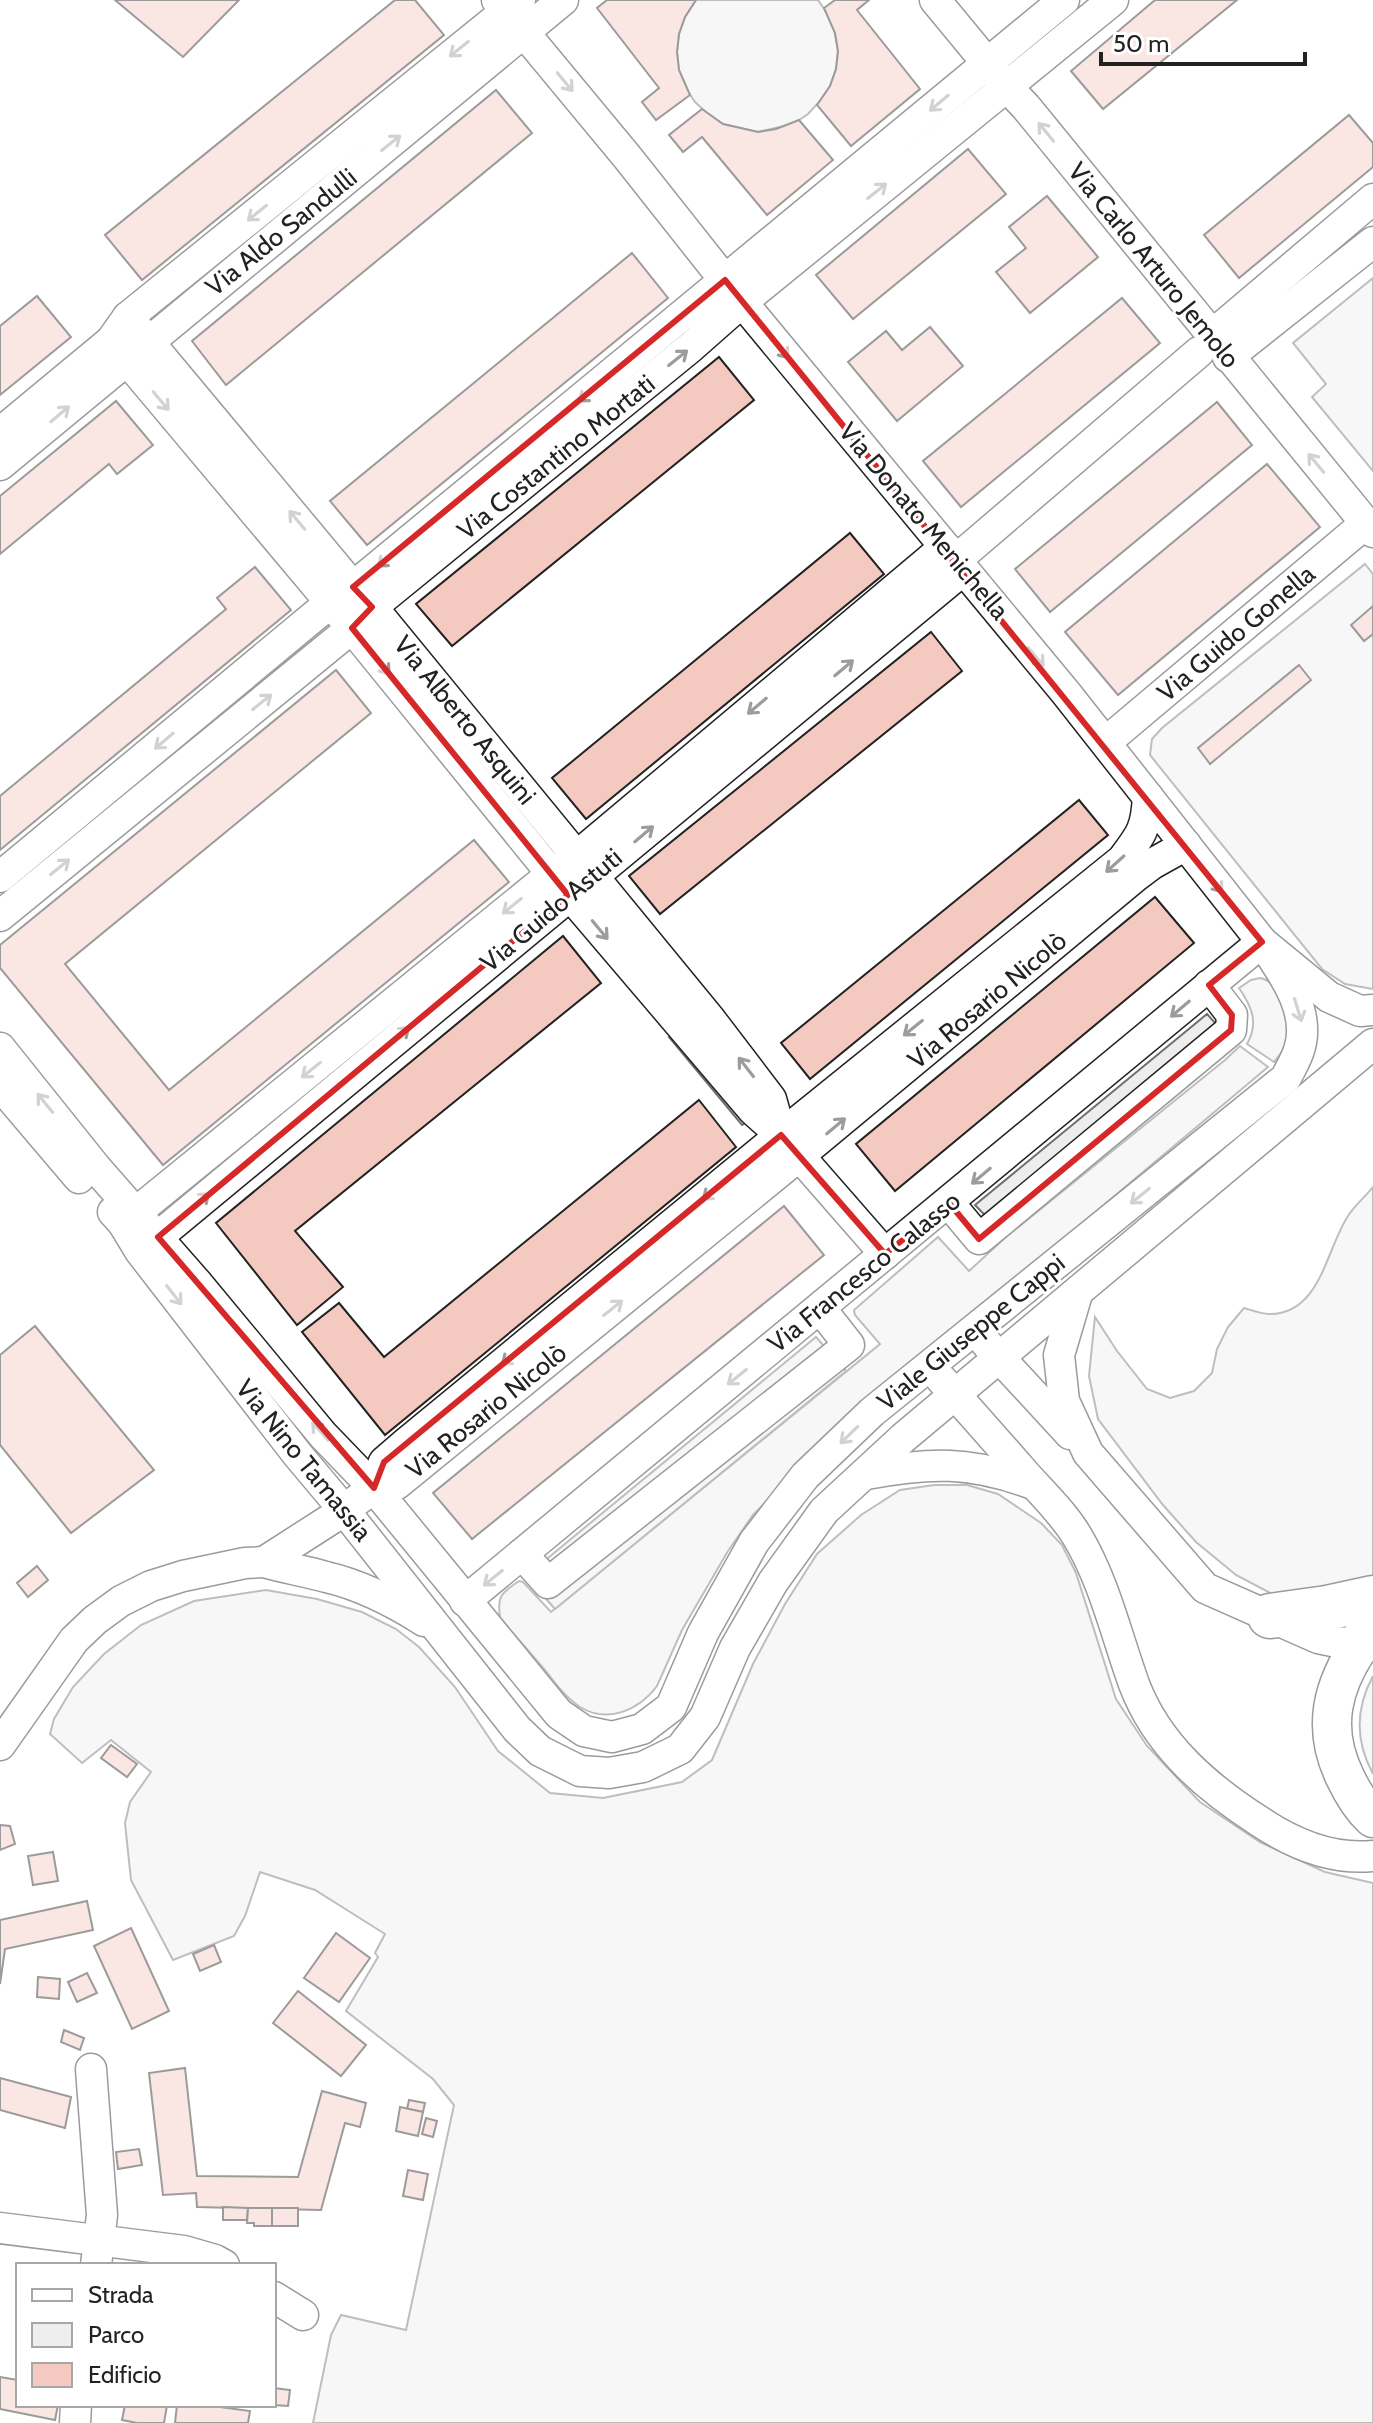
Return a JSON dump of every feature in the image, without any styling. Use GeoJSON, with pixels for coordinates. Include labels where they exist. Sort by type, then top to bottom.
{"type":"FeatureCollection","features":[{"type":"Feature","properties":{"kind":"highway"},"geometry":{"type":"LineString","coordinates":[[1270,1616],[1373,1598]]}},
{"type":"Feature","properties":{"kind":"main road"},"geometry":{"type":"LineString","coordinates":[[1369,1637],[1350,1662],[1338,1688],[1332,1708],[1331,1729],[1341,1769],[1355,1797],[1373,1818]]}},
{"type":"Feature","properties":{"kind":"street","name":"Via Aldo Sandulli"},"geometry":{"type":"LineString","coordinates":[[0,465],[128,340],[512,11],[563,0]]}},
{"type":"Feature","properties":{"kind":"street","name":"Via Carlo Arturo Jemolo"},"geometry":{"type":"LineString","coordinates":[[935,0],[1026,107],[1213,348],[1370,528]]}},
{"type":"Feature","properties":{"kind":"street","name":"Via Costantino Mortati"},"geometry":{"type":"LineString","coordinates":[[0,916],[352,606],[733,291],[986,63],[1064,0]]}},
{"type":"Feature","properties":{"kind":"street","name":"Via Costantino Mortati"},"geometry":{"type":"LineString","coordinates":[[733,291],[1006,86],[1113,0]]}},
{"type":"Feature","properties":{"kind":"street","name":"Via Donato Menichella"},"geometry":{"type":"LineString","coordinates":[[512,11],[733,291],[1106,742],[1262,942],[1329,997],[1360,1011],[1373,1010]]}},
{"type":"Feature","properties":{"kind":"street"},"geometry":{"type":"LineString","coordinates":[[1213,348],[1373,199]]}},
{"type":"Feature","properties":{"kind":"street"},"geometry":{"type":"LineString","coordinates":[[1213,348],[1373,242]]}},
{"type":"Feature","properties":{"kind":"street","name":"Via Aldo Sandulli"},"geometry":{"type":"LineString","coordinates":[[0,433],[128,340]]}},
{"type":"Feature","properties":{"kind":"street","name":"Via Alberto Asquini"},"geometry":{"type":"LineString","coordinates":[[128,340],[573,875],[753,1110],[790,1145],[885,1254]]}},
{"type":"Feature","properties":{"kind":"street","name":"Via Guido Astuti"},"geometry":{"type":"LineString","coordinates":[[149,1244],[573,875],[1213,348]]}},
{"type":"Feature","properties":{"kind":"street","name":"Via Guido Gonella"},"geometry":{"type":"LineString","coordinates":[[1106,742],[1370,528]]}},
{"type":"Feature","properties":{"kind":"street","name":"Via Costantino Mortati"},"geometry":{"type":"LineString","coordinates":[[0,877],[352,606]]}},
{"type":"Feature","properties":{"kind":"street","name":"Via Rosario Nicolò"},"geometry":{"type":"LineString","coordinates":[[790,1145],[1122,860],[1141,836],[1146,823],[1148,797]]}},
{"type":"Feature","properties":{"kind":"street","name":"Via Rosario Nicolò"},"geometry":{"type":"LineString","coordinates":[[374,1488],[384,1462],[1136,876],[1186,845]]}},
{"type":"Feature","properties":{"kind":"street","name":"Via Guido Astuti"},"geometry":{"type":"LineString","coordinates":[[130,1218],[573,875]]}},
{"type":"Feature","properties":{"kind":"street","name":"Via Francesco Calasso"},"geometry":{"type":"LineString","coordinates":[[465,1601],[1262,942]]}},
{"type":"Feature","properties":{"kind":"street","name":"Viale Giuseppe Cappi"},"geometry":{"type":"LineString","coordinates":[[612,1737],[642,1729],[671,1707],[703,1633],[754,1542],[805,1476],[872,1412],[1286,1078],[1300,1047],[1302,1019],[1288,980],[1262,942]]}},
{"type":"Feature","properties":{"kind":"street"},"geometry":{"type":"LineString","coordinates":[[949,1203],[979,1239],[1231,1030],[1232,1015],[1209,985]]}},
{"type":"Feature","properties":{"kind":"street","name":"Viale Giuseppe Cappi"},"geometry":{"type":"LineString","coordinates":[[643,1767],[680,1749],[705,1717],[735,1648],[773,1582],[824,1511],[903,1438],[1373,1044]]}},
{"type":"Feature","properties":{"kind":"street","name":"Via Nino Tamassia"},"geometry":{"type":"LineString","coordinates":[[0,1048],[97,1169],[297,1454],[517,1729],[540,1751],[580,1771],[609,1773],[643,1767]]}},
{"type":"Feature","properties":{"kind":"street","name":"Via Nino Tamassia"},"geometry":{"type":"LineString","coordinates":[[0,1085],[83,1182],[130,1218]]}},
{"type":"Feature","properties":{"kind":"street","name":"Via Nino Tamassia"},"geometry":{"type":"LineString","coordinates":[[149,1244],[374,1488],[559,1714],[584,1731],[612,1737]]}},
{"type":"Feature","properties":{"kind":"street"},"geometry":{"type":"LineString","coordinates":[[1077,1294],[1059,1355],[1064,1401],[1088,1453]]}},
{"type":"Feature","properties":{"kind":"street"},"geometry":{"type":"LineString","coordinates":[[522,1554],[548,1583],[849,1345],[820,1308]]}},
{"type":"Feature","properties":{"kind":"street"},"geometry":{"type":"LineString","coordinates":[[974,1329],[1088,1453],[1205,1588],[1298,1631],[1330,1642],[1369,1637]]}},
{"type":"Feature","properties":{"kind":"street"},"geometry":{"type":"LineString","coordinates":[[929,1366],[1076,1535],[1096,1574],[1135,1687],[1163,1738],[1181,1758],[1230,1803],[1299,1843],[1339,1856],[1373,1856]]}},
{"type":"Feature","properties":{"kind":"street"},"geometry":{"type":"LineString","coordinates":[[866,1474],[921,1465],[956,1465],[986,1469],[1035,1485]]}},
{"type":"Feature","properties":{"kind":"street"},"geometry":{"type":"LineString","coordinates":[[264,1562],[374,1488]]}},
{"type":"Feature","properties":{"kind":"street"},"geometry":{"type":"LineString","coordinates":[[0,1745],[74,1640],[95,1620],[121,1601],[151,1586],[183,1576],[264,1562],[359,1587],[396,1604],[439,1631]]}},
{"type":"Feature","properties":{"kind":"street"},"geometry":{"type":"LineString","coordinates":[[91,2069],[102,2215],[98,2252]]}},
{"type":"Feature","properties":{"kind":"street"},"geometry":{"type":"LineString","coordinates":[[0,2228],[98,2252],[184,2251],[220,2263]]}},
{"type":"Feature","properties":{"kind":"street"},"geometry":{"type":"LineString","coordinates":[[276,2298],[303,2315]]}},
{"type":"Feature","properties":{"kind":"highlighted area"},"geometry":{"type":"Polygon","coordinates":[[[725,280],[1262,942],[1209,985],[1232,1015],[1231,1030],[979,1239],[949,1203],[885,1254],[781,1135],[384,1462],[374,1488],[158,1237],[568,895],[352,628],[372,607],[353,587],[725,280]]]}},
{"type":"Feature","properties":{"kind":"green space"},"geometry":{"type":"Polygon","coordinates":[[[1365,564],[1373,574],[1373,989],[1345,984],[1322,969],[1150,755],[1152,739],[1162,728],[1365,564]]]}},
{"type":"Feature","properties":{"kind":"green space"},"geometry":{"type":"Polygon","coordinates":[[[1260,978],[1268,981],[1279,994],[1288,1022],[1284,1049],[1274,1062],[1247,1044],[1253,1029],[1252,1015],[1239,988],[1260,978]]]}},
{"type":"Feature","properties":{"kind":"green space"},"geometry":{"type":"Polygon","coordinates":[[[1240,1046],[1268,1067],[831,1434],[753,1515],[682,1630],[657,1686],[650,1694],[632,1708],[612,1714],[591,1712],[565,1695],[500,1618],[499,1605],[504,1592],[519,1581],[523,1582],[551,1612],[880,1344],[854,1310],[938,1237],[969,1271],[1006,1237],[1240,1046]]]}},
{"type":"Feature","properties":{"kind":"green space"},"geometry":{"type":"Polygon","coordinates":[[[1373,1187],[1373,1584],[1272,1594],[1236,1575],[1196,1542],[1163,1505],[1098,1419],[1089,1376],[1095,1317],[1147,1389],[1170,1398],[1194,1391],[1212,1373],[1217,1349],[1228,1327],[1244,1308],[1266,1314],[1286,1311],[1311,1292],[1348,1216],[1373,1187]]]}},
{"type":"Feature","properties":{"kind":"green space"},"geometry":{"type":"Polygon","coordinates":[[[934,1485],[967,1485],[998,1494],[1041,1523],[1062,1545],[1076,1573],[1116,1699],[1147,1746],[1200,1802],[1260,1842],[1325,1872],[1373,1883],[1373,2423],[313,2423],[331,2335],[341,2315],[406,2330],[454,2105],[433,2079],[346,2011],[378,1957],[375,1953],[385,1934],[315,1890],[260,1872],[245,1916],[234,1936],[173,1960],[131,1880],[125,1823],[130,1802],[151,1772],[111,1740],[82,1763],[50,1734],[54,1719],[73,1687],[104,1654],[141,1625],[194,1601],[266,1590],[317,1599],[362,1612],[396,1629],[419,1647],[455,1687],[498,1751],[550,1793],[603,1798],[682,1782],[712,1760],[753,1664],[785,1604],[817,1554],[861,1515],[900,1490],[934,1485]]]}},
{"type":"Feature","properties":{"kind":"green space"},"geometry":{"type":"Polygon","coordinates":[[[1373,1676],[1373,1774],[1360,1737],[1360,1713],[1373,1676]]]}},
{"type":"Feature","properties":{"kind":"shaded area"},"geometry":{"type":"Polygon","coordinates":[[[696,0],[818,0],[829,16],[838,51],[830,86],[820,101],[793,124],[758,132],[723,124],[708,114],[685,87],[677,52],[685,17],[696,0]]]}},
{"type":"Feature","properties":{"kind":"shaded area"},"geometry":{"type":"Polygon","coordinates":[[[1373,278],[1373,471],[1312,397],[1326,384],[1293,343],[1373,278]]]}},
{"type":"Feature","properties":{"kind":"shaded area"},"geometry":{"type":"Polygon","coordinates":[[[1207,1014],[1236,1046],[1006,1237],[975,1205],[1207,1014]]]}},
{"type":"Feature","properties":{"kind":"shaded area"},"geometry":{"type":"Polygon","coordinates":[[[675,1031],[749,1121],[742,1125],[669,1037],[675,1031]]]}},
{"type":"Feature","properties":{"kind":"shaded area"},"geometry":{"type":"Polygon","coordinates":[[[816,1337],[846,1371],[555,1609],[526,1576],[816,1337]]]}},
{"type":"Feature","properties":{"kind":"building"},"geometry":{"type":"Polygon","coordinates":[[[115,0],[239,0],[183,57],[115,0]]]}},
{"type":"Feature","properties":{"kind":"building"},"geometry":{"type":"Polygon","coordinates":[[[395,0],[415,0],[444,35],[142,280],[105,235],[395,0]]]}},
{"type":"Feature","properties":{"kind":"building"},"geometry":{"type":"Polygon","coordinates":[[[607,0],[696,0],[685,17],[677,52],[679,70],[690,95],[656,120],[642,102],[659,88],[597,8],[607,0]]]}},
{"type":"Feature","properties":{"kind":"building"},"geometry":{"type":"Polygon","coordinates":[[[835,0],[869,0],[857,10],[920,89],[851,146],[817,105],[830,86],[836,69],[838,51],[835,33],[824,8],[835,0]]]}},
{"type":"Feature","properties":{"kind":"building"},"geometry":{"type":"Polygon","coordinates":[[[1155,0],[1237,0],[1103,109],[1071,71],[1155,0]]]}},
{"type":"Feature","properties":{"kind":"building"},"geometry":{"type":"Polygon","coordinates":[[[496,90],[532,133],[226,385],[192,341],[496,90]]]}},
{"type":"Feature","properties":{"kind":"building"},"geometry":{"type":"Polygon","coordinates":[[[702,109],[723,124],[758,132],[799,120],[833,160],[767,215],[702,137],[683,152],[669,135],[702,109]]]}},
{"type":"Feature","properties":{"kind":"building"},"geometry":{"type":"Polygon","coordinates":[[[1349,115],[1373,143],[1373,167],[1239,278],[1204,235],[1349,115]]]}},
{"type":"Feature","properties":{"kind":"building"},"geometry":{"type":"Polygon","coordinates":[[[968,149],[1006,194],[853,319],[816,275],[968,149]]]}},
{"type":"Feature","properties":{"kind":"building"},"geometry":{"type":"Polygon","coordinates":[[[1047,196],[1098,257],[1030,313],[996,272],[1026,248],[1009,227],[1047,196]]]}},
{"type":"Feature","properties":{"kind":"building"},"geometry":{"type":"Polygon","coordinates":[[[632,253],[668,298],[367,545],[330,501],[632,253]]]}},
{"type":"Feature","properties":{"kind":"building"},"geometry":{"type":"Polygon","coordinates":[[[37,296],[71,337],[0,395],[0,326],[37,296]]]}},
{"type":"Feature","properties":{"kind":"building"},"geometry":{"type":"Polygon","coordinates":[[[1122,298],[1160,343],[961,507],[923,461],[1122,298]]]}},
{"type":"Feature","properties":{"kind":"building"},"geometry":{"type":"Polygon","coordinates":[[[930,327],[963,366],[897,421],[848,362],[886,331],[902,350],[930,327]]]}},
{"type":"Feature","properties":{"kind":"building"},"geometry":{"type":"Polygon","coordinates":[[[719,357],[754,400],[452,646],[416,604],[719,357]]]}},
{"type":"Feature","properties":{"kind":"building"},"geometry":{"type":"Polygon","coordinates":[[[116,401],[153,445],[117,474],[109,464],[0,554],[0,496],[116,401]]]}},
{"type":"Feature","properties":{"kind":"building"},"geometry":{"type":"Polygon","coordinates":[[[1217,402],[1252,445],[1050,612],[1015,569],[1217,402]]]}},
{"type":"Feature","properties":{"kind":"building"},"geometry":{"type":"Polygon","coordinates":[[[1267,464],[1320,527],[1118,695],[1065,632],[1267,464]]]}},
{"type":"Feature","properties":{"kind":"building"},"geometry":{"type":"Polygon","coordinates":[[[850,533],[884,574],[586,819],[552,778],[850,533]]]}},
{"type":"Feature","properties":{"kind":"building"},"geometry":{"type":"Polygon","coordinates":[[[255,567],[291,610],[0,850],[0,796],[226,609],[217,598],[255,567]]]}},
{"type":"Feature","properties":{"kind":"building"},"geometry":{"type":"Polygon","coordinates":[[[1373,606],[1373,634],[1364,641],[1351,625],[1373,606]]]}},
{"type":"Feature","properties":{"kind":"building"},"geometry":{"type":"Polygon","coordinates":[[[931,632],[962,671],[660,914],[629,876],[931,632]]]}},
{"type":"Feature","properties":{"kind":"building"},"geometry":{"type":"Polygon","coordinates":[[[1299,665],[1311,680],[1210,764],[1198,748],[1299,665]]]}},
{"type":"Feature","properties":{"kind":"building"},"geometry":{"type":"Polygon","coordinates":[[[336,670],[371,713],[65,964],[169,1090],[474,840],[509,882],[163,1165],[0,968],[0,945],[336,670]]]}},
{"type":"Feature","properties":{"kind":"building"},"geometry":{"type":"Polygon","coordinates":[[[1079,800],[1108,835],[810,1079],[781,1043],[1079,800]]]}},
{"type":"Feature","properties":{"kind":"building"},"geometry":{"type":"Polygon","coordinates":[[[1155,897],[1194,943],[895,1191],[856,1144],[1155,897]]]}},
{"type":"Feature","properties":{"kind":"building"},"geometry":{"type":"Polygon","coordinates":[[[563,936],[601,983],[295,1231],[343,1287],[297,1325],[216,1223],[563,936]]]}},
{"type":"Feature","properties":{"kind":"building"},"geometry":{"type":"Polygon","coordinates":[[[699,1100],[736,1147],[385,1435],[302,1332],[339,1303],[384,1357],[699,1100]]]}},
{"type":"Feature","properties":{"kind":"building"},"geometry":{"type":"Polygon","coordinates":[[[784,1206],[824,1255],[472,1539],[433,1493],[784,1206]]]}},
{"type":"Feature","properties":{"kind":"building"},"geometry":{"type":"Polygon","coordinates":[[[35,1326],[154,1470],[71,1533],[0,1445],[0,1355],[35,1326]]]}},
{"type":"Feature","properties":{"kind":"building"},"geometry":{"type":"Polygon","coordinates":[[[37,1566],[48,1580],[28,1597],[17,1583],[37,1566]]]}},
{"type":"Feature","properties":{"kind":"building"},"geometry":{"type":"Polygon","coordinates":[[[111,1745],[137,1764],[127,1777],[101,1758],[111,1745]]]}},
{"type":"Feature","properties":{"kind":"building"},"geometry":{"type":"Polygon","coordinates":[[[0,1825],[10,1826],[15,1844],[0,1850],[0,1825]]]}},
{"type":"Feature","properties":{"kind":"building"},"geometry":{"type":"Polygon","coordinates":[[[53,1852],[58,1881],[33,1885],[28,1856],[53,1852]]]}},
{"type":"Feature","properties":{"kind":"building"},"geometry":{"type":"Polygon","coordinates":[[[87,1901],[93,1930],[5,1949],[0,1984],[0,1920],[87,1901]]]}},
{"type":"Feature","properties":{"kind":"building"},"geometry":{"type":"Polygon","coordinates":[[[131,1928],[169,2011],[132,2029],[94,1946],[131,1928]]]}},
{"type":"Feature","properties":{"kind":"building"},"geometry":{"type":"Polygon","coordinates":[[[336,1933],[370,1958],[339,2002],[304,1978],[336,1933]]]}},
{"type":"Feature","properties":{"kind":"building"},"geometry":{"type":"Polygon","coordinates":[[[214,1945],[221,1962],[200,1971],[193,1954],[214,1945]]]}},
{"type":"Feature","properties":{"kind":"building"},"geometry":{"type":"Polygon","coordinates":[[[87,1973],[97,1993],[77,2002],[68,1982],[87,1973]]]}},
{"type":"Feature","properties":{"kind":"building"},"geometry":{"type":"Polygon","coordinates":[[[38,1977],[60,1979],[59,1999],[37,1997],[38,1977]]]}},
{"type":"Feature","properties":{"kind":"building"},"geometry":{"type":"Polygon","coordinates":[[[298,1991],[366,2045],[341,2076],[273,2023],[298,1991]]]}},
{"type":"Feature","properties":{"kind":"building"},"geometry":{"type":"Polygon","coordinates":[[[64,2030],[84,2038],[80,2050],[61,2042],[64,2030]]]}},
{"type":"Feature","properties":{"kind":"building"},"geometry":{"type":"Polygon","coordinates":[[[185,2068],[197,2176],[298,2177],[322,2091],[366,2103],[360,2127],[345,2123],[321,2210],[197,2207],[196,2193],[163,2195],[149,2073],[185,2068]]]}},
{"type":"Feature","properties":{"kind":"building"},"geometry":{"type":"Polygon","coordinates":[[[0,2078],[71,2097],[65,2128],[0,2110],[0,2078]]]}},
{"type":"Feature","properties":{"kind":"building"},"geometry":{"type":"Polygon","coordinates":[[[409,2100],[425,2103],[423,2112],[407,2109],[409,2100]]]}},
{"type":"Feature","properties":{"kind":"building"},"geometry":{"type":"Polygon","coordinates":[[[400,2107],[423,2112],[418,2136],[396,2131],[400,2107]]]}},
{"type":"Feature","properties":{"kind":"building"},"geometry":{"type":"Polygon","coordinates":[[[426,2118],[437,2121],[433,2137],[422,2134],[426,2118]]]}},
{"type":"Feature","properties":{"kind":"building"},"geometry":{"type":"Polygon","coordinates":[[[139,2149],[142,2165],[118,2169],[116,2152],[139,2149]]]}},
{"type":"Feature","properties":{"kind":"building"},"geometry":{"type":"Polygon","coordinates":[[[408,2170],[428,2174],[423,2200],[403,2196],[408,2170]]]}},
{"type":"Feature","properties":{"kind":"building"},"geometry":{"type":"Polygon","coordinates":[[[223,2207],[248,2208],[247,2220],[223,2220],[223,2207]]]}},
{"type":"Feature","properties":{"kind":"building"},"geometry":{"type":"Polygon","coordinates":[[[248,2208],[272,2208],[272,2226],[247,2223],[248,2208]]]}},
{"type":"Feature","properties":{"kind":"building"},"geometry":{"type":"Polygon","coordinates":[[[272,2208],[298,2208],[298,2226],[272,2226],[272,2208]]]}},
{"type":"Feature","properties":{"kind":"building"},"geometry":{"type":"Polygon","coordinates":[[[0,2377],[16,2380],[16,2407],[58,2407],[55,2420],[0,2409],[0,2377]]]}},
{"type":"Feature","properties":{"kind":"building"},"geometry":{"type":"Polygon","coordinates":[[[276,2388],[290,2390],[288,2406],[276,2405],[276,2388]]]}},
{"type":"Feature","properties":{"kind":"building"},"geometry":{"type":"Polygon","coordinates":[[[125,2407],[167,2407],[164,2423],[122,2420],[125,2407]]]}},
{"type":"Feature","properties":{"kind":"building"},"geometry":{"type":"Polygon","coordinates":[[[177,2407],[250,2411],[248,2423],[175,2423],[177,2407]]]}}]}
